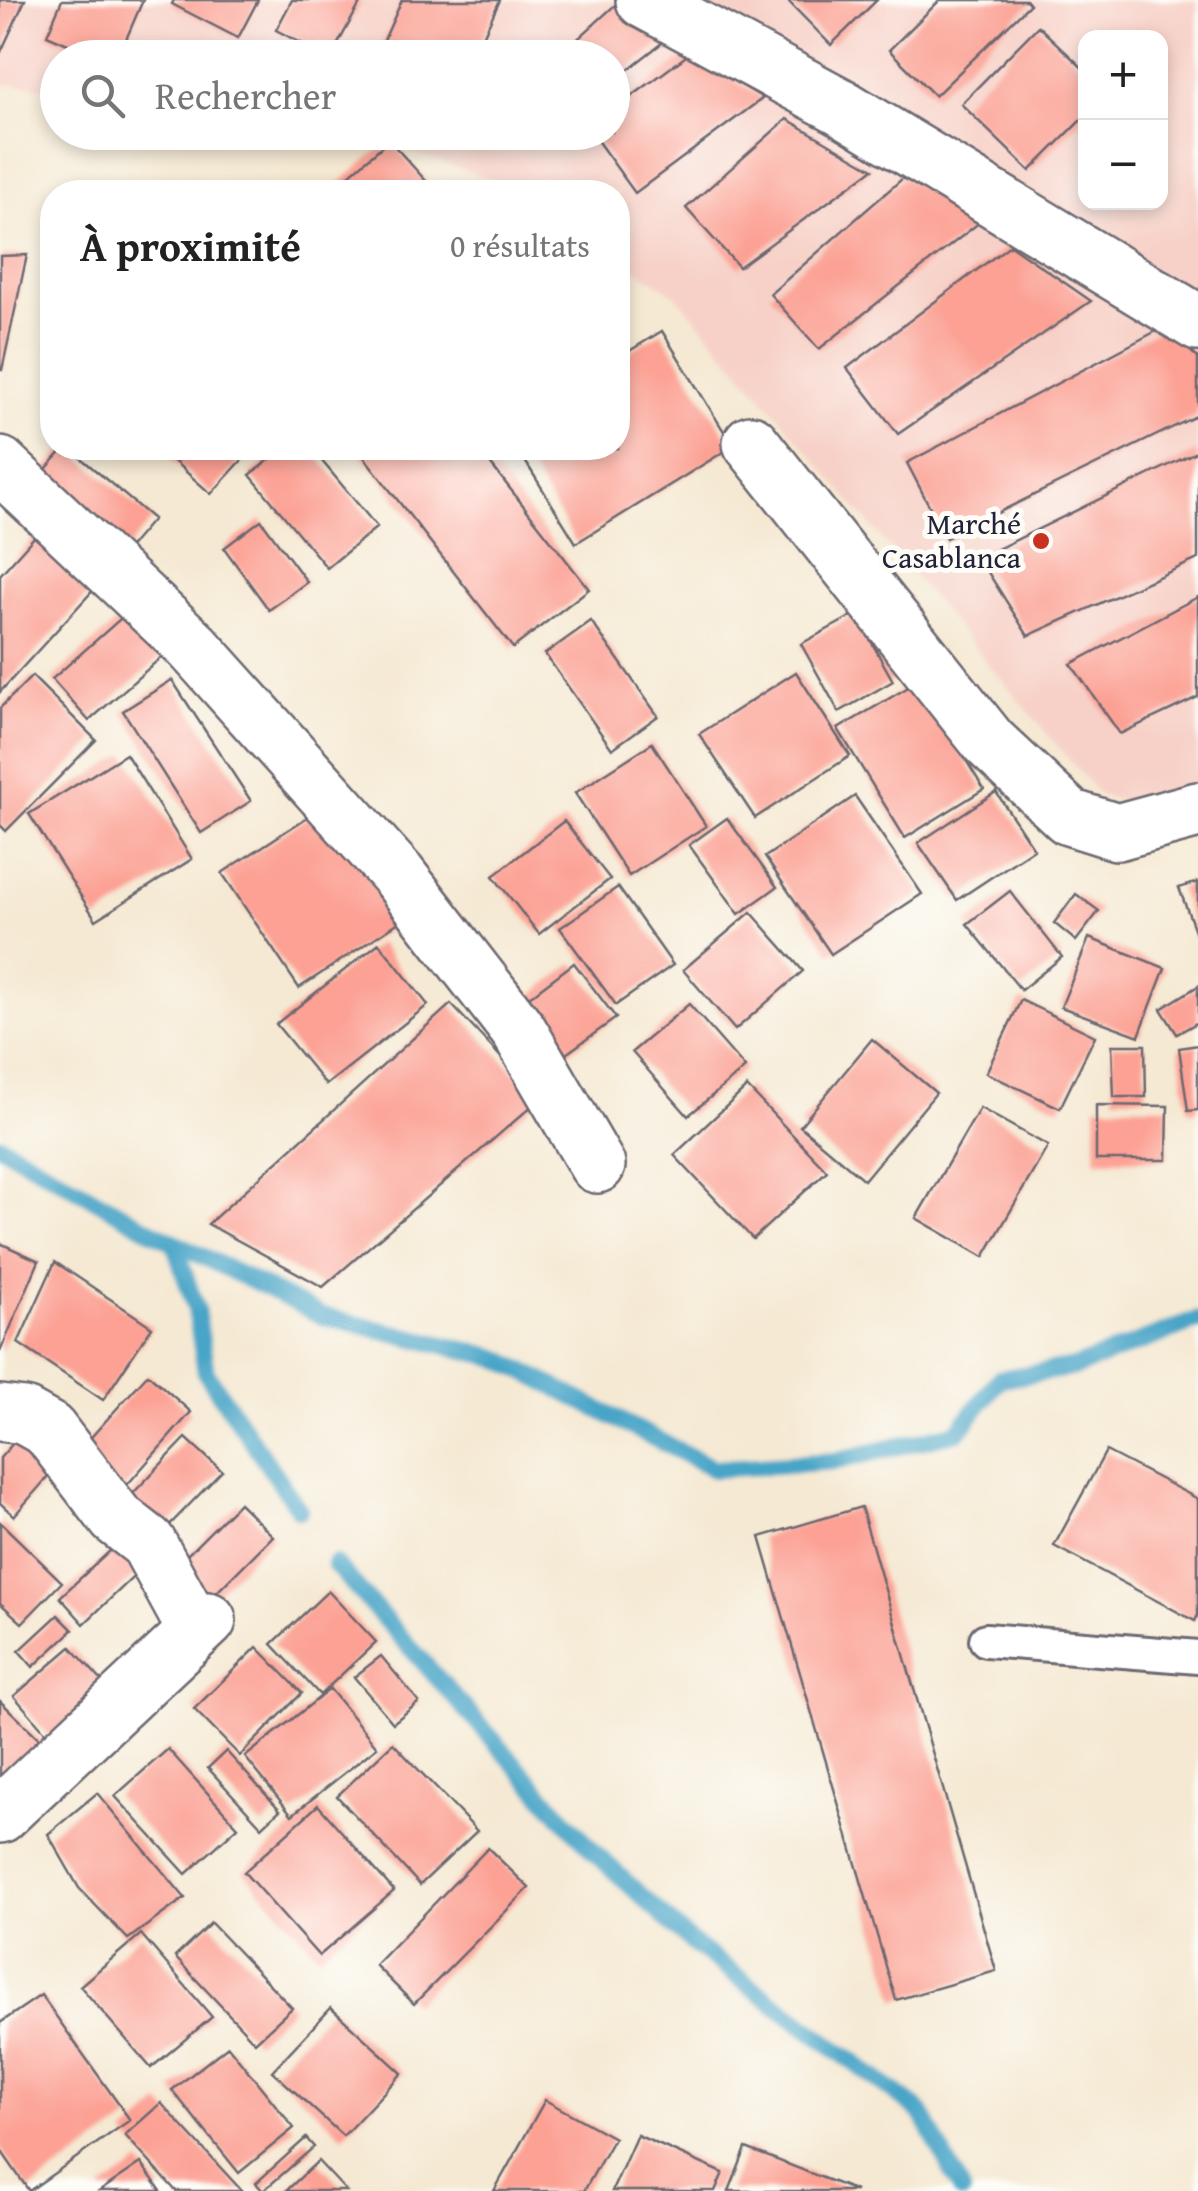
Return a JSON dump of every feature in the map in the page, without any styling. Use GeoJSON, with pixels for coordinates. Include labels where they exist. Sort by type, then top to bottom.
{"type":"FeatureCollection","features":[{"type":"Feature","properties":{"kind":"street"},"geometry":{"type":"LineString","coordinates":[[644,0],[840,106],[1198,322]]}},
{"type":"Feature","properties":{"kind":"street"},"geometry":{"type":"LineString","coordinates":[[751,444],[989,742],[1069,817],[1117,832],[1198,810]]}},
{"type":"Feature","properties":{"kind":"street"},"geometry":{"type":"LineString","coordinates":[[0,465],[194,647],[398,875],[519,1030],[598,1166]]}},
{"type":"Feature","properties":{"kind":"street"},"geometry":{"type":"LineString","coordinates":[[0,1413],[24,1416],[49,1430],[116,1518],[148,1543],[202,1626],[0,1815]]}},
{"type":"Feature","properties":{"kind":"lane"},"geometry":{"type":"LineString","coordinates":[[986,1640],[1198,1657]]}},
{"type":"Feature","properties":{"kind":"shaded area","name":"Marché Casablanca"},"geometry":{"type":"Polygon","coordinates":[[[0,0],[1198,0],[1198,786],[1152,809],[1099,795],[676,295],[630,266],[630,180],[492,180],[407,150],[630,150],[630,40],[40,40],[40,87],[0,84],[0,0]]]}},
{"type":"Feature","properties":{"kind":"building"},"geometry":{"type":"Polygon","coordinates":[[[0,0],[25,0],[0,54],[0,0]]]}},
{"type":"Feature","properties":{"kind":"building"},"geometry":{"type":"Polygon","coordinates":[[[62,0],[143,0],[126,40],[59,40],[47,35],[62,0]]]}},
{"type":"Feature","properties":{"kind":"building"},"geometry":{"type":"Polygon","coordinates":[[[174,0],[258,0],[238,38],[172,4],[174,0]]]}},
{"type":"Feature","properties":{"kind":"building"},"geometry":{"type":"Polygon","coordinates":[[[292,0],[362,0],[340,40],[295,40],[276,30],[292,0]]]}},
{"type":"Feature","properties":{"kind":"building"},"geometry":{"type":"Polygon","coordinates":[[[402,0],[500,0],[481,40],[384,40],[402,0]]]}},
{"type":"Feature","properties":{"kind":"building"},"geometry":{"type":"Polygon","coordinates":[[[787,0],[877,0],[831,45],[787,0]]]}},
{"type":"Feature","properties":{"kind":"building"},"geometry":{"type":"Polygon","coordinates":[[[940,0],[1026,0],[1030,4],[935,96],[889,50],[940,0]]]}},
{"type":"Feature","properties":{"kind":"building"},"geometry":{"type":"Polygon","coordinates":[[[615,5],[667,39],[630,68],[630,40],[577,40],[615,5]]]}},
{"type":"Feature","properties":{"kind":"building"},"geometry":{"type":"Polygon","coordinates":[[[1038,26],[1078,64],[1078,123],[1030,171],[961,104],[1038,26]]]}},
{"type":"Feature","properties":{"kind":"building"},"geometry":{"type":"Polygon","coordinates":[[[689,54],[763,98],[635,193],[630,180],[626,180],[604,150],[630,150],[630,98],[689,54]]]}},
{"type":"Feature","properties":{"kind":"building"},"geometry":{"type":"Polygon","coordinates":[[[787,119],[873,169],[739,267],[686,208],[787,119]]]}},
{"type":"Feature","properties":{"kind":"building"},"geometry":{"type":"Polygon","coordinates":[[[378,150],[398,150],[425,180],[343,180],[378,150]]]}},
{"type":"Feature","properties":{"kind":"building"},"geometry":{"type":"Polygon","coordinates":[[[903,178],[980,222],[819,349],[770,294],[903,178]]]}},
{"type":"Feature","properties":{"kind":"building"},"geometry":{"type":"Polygon","coordinates":[[[1010,245],[1091,301],[898,434],[847,368],[1010,245]]]}},
{"type":"Feature","properties":{"kind":"building"},"geometry":{"type":"Polygon","coordinates":[[[27,255],[2,370],[0,370],[0,256],[27,255]]]}},
{"type":"Feature","properties":{"kind":"building"},"geometry":{"type":"Polygon","coordinates":[[[1164,327],[1198,358],[1198,415],[946,538],[907,463],[1164,327]]]}},
{"type":"Feature","properties":{"kind":"building"},"geometry":{"type":"Polygon","coordinates":[[[662,331],[733,446],[576,543],[524,460],[630,460],[630,351],[662,331]]]}},
{"type":"Feature","properties":{"kind":"building"},"geometry":{"type":"Polygon","coordinates":[[[1198,451],[1198,559],[1028,636],[979,558],[1198,451]]]}},
{"type":"Feature","properties":{"kind":"building"},"geometry":{"type":"Polygon","coordinates":[[[54,460],[83,460],[153,519],[124,553],[37,479],[54,460]]]}},
{"type":"Feature","properties":{"kind":"building"},"geometry":{"type":"Polygon","coordinates":[[[173,460],[242,460],[211,494],[173,460]]]}},
{"type":"Feature","properties":{"kind":"building"},"geometry":{"type":"Polygon","coordinates":[[[269,460],[321,460],[377,527],[327,568],[250,475],[269,460]]]}},
{"type":"Feature","properties":{"kind":"building"},"geometry":{"type":"Polygon","coordinates":[[[366,460],[487,460],[589,589],[513,648],[366,460]]]}},
{"type":"Feature","properties":{"kind":"building"},"geometry":{"type":"Polygon","coordinates":[[[261,520],[307,582],[269,610],[224,548],[261,520]]]}},
{"type":"Feature","properties":{"kind":"building"},"geometry":{"type":"Polygon","coordinates":[[[36,535],[96,587],[0,692],[0,575],[36,535]]]}},
{"type":"Feature","properties":{"kind":"building"},"geometry":{"type":"Polygon","coordinates":[[[1198,597],[1198,697],[1120,734],[1071,664],[1198,597]]]}},
{"type":"Feature","properties":{"kind":"building"},"geometry":{"type":"Polygon","coordinates":[[[128,612],[165,654],[89,721],[52,679],[128,612]]]}},
{"type":"Feature","properties":{"kind":"building"},"geometry":{"type":"Polygon","coordinates":[[[856,614],[893,681],[839,712],[801,644],[856,614]]]}},
{"type":"Feature","properties":{"kind":"building"},"geometry":{"type":"Polygon","coordinates":[[[591,621],[658,716],[612,749],[545,654],[591,621]]]}},
{"type":"Feature","properties":{"kind":"building"},"geometry":{"type":"Polygon","coordinates":[[[796,672],[850,756],[755,818],[699,734],[796,672]]]}},
{"type":"Feature","properties":{"kind":"building"},"geometry":{"type":"Polygon","coordinates":[[[32,676],[96,740],[6,831],[0,825],[0,708],[32,676]]]}},
{"type":"Feature","properties":{"kind":"building"},"geometry":{"type":"Polygon","coordinates":[[[172,680],[251,801],[201,833],[123,711],[172,680]]]}},
{"type":"Feature","properties":{"kind":"building"},"geometry":{"type":"Polygon","coordinates":[[[917,682],[984,789],[905,838],[838,729],[917,682]]]}},
{"type":"Feature","properties":{"kind":"building"},"geometry":{"type":"Polygon","coordinates":[[[652,743],[706,826],[629,876],[575,793],[652,743]]]}},
{"type":"Feature","properties":{"kind":"building"},"geometry":{"type":"Polygon","coordinates":[[[126,754],[192,859],[96,920],[29,814],[126,754]]]}},
{"type":"Feature","properties":{"kind":"building"},"geometry":{"type":"Polygon","coordinates":[[[996,792],[1034,849],[957,900],[918,843],[996,792]]]}},
{"type":"Feature","properties":{"kind":"building"},"geometry":{"type":"Polygon","coordinates":[[[855,796],[922,894],[831,954],[765,857],[855,796]]]}},
{"type":"Feature","properties":{"kind":"building"},"geometry":{"type":"Polygon","coordinates":[[[323,807],[399,922],[299,988],[222,873],[323,807]]]}},
{"type":"Feature","properties":{"kind":"building"},"geometry":{"type":"Polygon","coordinates":[[[727,818],[777,887],[739,914],[689,845],[727,818]]]}},
{"type":"Feature","properties":{"kind":"building"},"geometry":{"type":"Polygon","coordinates":[[[564,821],[610,879],[539,934],[493,876],[564,821]]]}},
{"type":"Feature","properties":{"kind":"building"},"geometry":{"type":"Polygon","coordinates":[[[1198,882],[1198,939],[1179,888],[1198,882]]]}},
{"type":"Feature","properties":{"kind":"building"},"geometry":{"type":"Polygon","coordinates":[[[618,887],[673,965],[616,1005],[560,928],[618,887]]]}},
{"type":"Feature","properties":{"kind":"building"},"geometry":{"type":"Polygon","coordinates":[[[1010,891],[1062,957],[1021,990],[967,924],[1010,891]]]}},
{"type":"Feature","properties":{"kind":"building"},"geometry":{"type":"Polygon","coordinates":[[[1076,894],[1099,911],[1076,941],[1054,923],[1076,894]]]}},
{"type":"Feature","properties":{"kind":"building"},"geometry":{"type":"Polygon","coordinates":[[[751,912],[803,971],[735,1030],[683,970],[751,912]]]}},
{"type":"Feature","properties":{"kind":"building"},"geometry":{"type":"Polygon","coordinates":[[[1089,938],[1165,968],[1139,1036],[1061,1007],[1089,938]]]}},
{"type":"Feature","properties":{"kind":"building"},"geometry":{"type":"Polygon","coordinates":[[[379,943],[428,1005],[326,1085],[276,1024],[379,943]]]}},
{"type":"Feature","properties":{"kind":"building"},"geometry":{"type":"Polygon","coordinates":[[[574,963],[616,1018],[566,1054],[525,1000],[574,963]]]}},
{"type":"Feature","properties":{"kind":"building"},"geometry":{"type":"Polygon","coordinates":[[[1198,986],[1198,1022],[1177,1034],[1161,1009],[1198,986]]]}},
{"type":"Feature","properties":{"kind":"building"},"geometry":{"type":"Polygon","coordinates":[[[1021,1000],[1095,1036],[1060,1108],[986,1073],[1021,1000]]]}},
{"type":"Feature","properties":{"kind":"building"},"geometry":{"type":"Polygon","coordinates":[[[451,1004],[540,1099],[323,1287],[208,1224],[451,1004]]]}},
{"type":"Feature","properties":{"kind":"building"},"geometry":{"type":"Polygon","coordinates":[[[689,1004],[745,1068],[688,1116],[632,1052],[689,1004]]]}},
{"type":"Feature","properties":{"kind":"building"},"geometry":{"type":"Polygon","coordinates":[[[872,1039],[936,1093],[864,1180],[800,1126],[872,1039]]]}},
{"type":"Feature","properties":{"kind":"building"},"geometry":{"type":"Polygon","coordinates":[[[1112,1045],[1145,1045],[1146,1097],[1114,1097],[1112,1045]]]}},
{"type":"Feature","properties":{"kind":"building"},"geometry":{"type":"Polygon","coordinates":[[[1198,1045],[1198,1110],[1188,1111],[1179,1048],[1198,1045]]]}},
{"type":"Feature","properties":{"kind":"building"},"geometry":{"type":"Polygon","coordinates":[[[747,1087],[827,1171],[753,1239],[674,1155],[747,1087]]]}},
{"type":"Feature","properties":{"kind":"building"},"geometry":{"type":"Polygon","coordinates":[[[1096,1105],[1168,1106],[1167,1160],[1096,1160],[1096,1105]]]}},
{"type":"Feature","properties":{"kind":"building"},"geometry":{"type":"Polygon","coordinates":[[[980,1108],[1048,1146],[984,1257],[916,1218],[980,1108]]]}},
{"type":"Feature","properties":{"kind":"building"},"geometry":{"type":"Polygon","coordinates":[[[0,1243],[39,1261],[0,1352],[0,1243]]]}},
{"type":"Feature","properties":{"kind":"building"},"geometry":{"type":"Polygon","coordinates":[[[55,1262],[152,1327],[103,1400],[18,1343],[55,1262]]]}},
{"type":"Feature","properties":{"kind":"building"},"geometry":{"type":"Polygon","coordinates":[[[148,1374],[191,1412],[120,1493],[76,1454],[148,1374]]]}},
{"type":"Feature","properties":{"kind":"building"},"geometry":{"type":"Polygon","coordinates":[[[22,1433],[59,1464],[14,1516],[0,1503],[0,1458],[22,1433]]]}},
{"type":"Feature","properties":{"kind":"building"},"geometry":{"type":"Polygon","coordinates":[[[186,1438],[222,1471],[157,1538],[122,1505],[186,1438]]]}},
{"type":"Feature","properties":{"kind":"building"},"geometry":{"type":"Polygon","coordinates":[[[1106,1451],[1198,1499],[1195,1621],[1054,1546],[1106,1451]]]}},
{"type":"Feature","properties":{"kind":"building"},"geometry":{"type":"Polygon","coordinates":[[[239,1503],[273,1536],[209,1600],[175,1567],[239,1503]]]}},
{"type":"Feature","properties":{"kind":"building"},"geometry":{"type":"Polygon","coordinates":[[[861,1507],[996,1971],[896,2000],[760,1537],[861,1507]]]}},
{"type":"Feature","properties":{"kind":"building"},"geometry":{"type":"Polygon","coordinates":[[[0,1522],[62,1582],[22,1623],[0,1603],[0,1522]]]}},
{"type":"Feature","properties":{"kind":"building"},"geometry":{"type":"Polygon","coordinates":[[[124,1538],[148,1563],[84,1624],[60,1597],[124,1538]]]}},
{"type":"Feature","properties":{"kind":"building"},"geometry":{"type":"Polygon","coordinates":[[[328,1591],[376,1642],[320,1695],[272,1644],[328,1591]]]}},
{"type":"Feature","properties":{"kind":"building"},"geometry":{"type":"Polygon","coordinates":[[[58,1615],[73,1630],[33,1667],[19,1651],[58,1615]]]}},
{"type":"Feature","properties":{"kind":"building"},"geometry":{"type":"Polygon","coordinates":[[[71,1647],[111,1691],[53,1741],[14,1696],[71,1647]]]}},
{"type":"Feature","properties":{"kind":"building"},"geometry":{"type":"Polygon","coordinates":[[[257,1647],[302,1693],[240,1756],[194,1709],[257,1647]]]}},
{"type":"Feature","properties":{"kind":"building"},"geometry":{"type":"Polygon","coordinates":[[[381,1656],[419,1702],[393,1723],[354,1677],[381,1656]]]}},
{"type":"Feature","properties":{"kind":"building"},"geometry":{"type":"Polygon","coordinates":[[[330,1689],[377,1747],[292,1815],[245,1757],[330,1689]]]}},
{"type":"Feature","properties":{"kind":"building"},"geometry":{"type":"Polygon","coordinates":[[[0,1701],[47,1746],[0,1794],[0,1701]]]}},
{"type":"Feature","properties":{"kind":"building"},"geometry":{"type":"Polygon","coordinates":[[[393,1743],[477,1831],[420,1885],[337,1796],[393,1743]]]}},
{"type":"Feature","properties":{"kind":"building"},"geometry":{"type":"Polygon","coordinates":[[[168,1749],[238,1827],[186,1874],[115,1796],[168,1749]]]}},
{"type":"Feature","properties":{"kind":"building"},"geometry":{"type":"Polygon","coordinates":[[[226,1751],[280,1810],[262,1827],[208,1768],[226,1751]]]}},
{"type":"Feature","properties":{"kind":"building"},"geometry":{"type":"Polygon","coordinates":[[[97,1793],[185,1898],[128,1939],[79,1888],[48,1834],[97,1793]]]}},
{"type":"Feature","properties":{"kind":"building"},"geometry":{"type":"Polygon","coordinates":[[[318,1805],[394,1891],[319,1956],[244,1872],[318,1805]]]}},
{"type":"Feature","properties":{"kind":"building"},"geometry":{"type":"Polygon","coordinates":[[[488,1848],[529,1888],[414,2004],[375,1965],[488,1848]]]}},
{"type":"Feature","properties":{"kind":"building"},"geometry":{"type":"Polygon","coordinates":[[[211,1923],[292,2008],[255,2042],[175,1957],[211,1923]]]}},
{"type":"Feature","properties":{"kind":"building"},"geometry":{"type":"Polygon","coordinates":[[[141,1934],[212,2017],[151,2068],[80,1986],[141,1934]]]}},
{"type":"Feature","properties":{"kind":"building"},"geometry":{"type":"Polygon","coordinates":[[[41,1995],[130,2120],[29,2191],[0,2149],[0,2023],[41,1995]]]}},
{"type":"Feature","properties":{"kind":"building"},"geometry":{"type":"Polygon","coordinates":[[[331,2008],[402,2073],[343,2136],[272,2071],[331,2008]]]}},
{"type":"Feature","properties":{"kind":"building"},"geometry":{"type":"Polygon","coordinates":[[[228,2046],[294,2128],[239,2173],[172,2090],[228,2046]]]}},
{"type":"Feature","properties":{"kind":"building"},"geometry":{"type":"Polygon","coordinates":[[[545,2100],[614,2138],[584,2191],[494,2191],[545,2100]]]}},
{"type":"Feature","properties":{"kind":"building"},"geometry":{"type":"Polygon","coordinates":[[[161,2103],[242,2191],[176,2191],[125,2135],[161,2103]]]}},
{"type":"Feature","properties":{"kind":"building"},"geometry":{"type":"Polygon","coordinates":[[[637,2135],[723,2173],[715,2191],[612,2191],[637,2135]]]}},
{"type":"Feature","properties":{"kind":"building"},"geometry":{"type":"Polygon","coordinates":[[[306,2138],[314,2147],[263,2191],[256,2183],[306,2138]]]}},
{"type":"Feature","properties":{"kind":"building"},"geometry":{"type":"Polygon","coordinates":[[[746,2148],[856,2191],[729,2191],[746,2148]]]}},
{"type":"Feature","properties":{"kind":"building"},"geometry":{"type":"Polygon","coordinates":[[[318,2161],[346,2191],[286,2191],[318,2161]]]}},
{"type":"Feature","properties":{"kind":"building"},"geometry":{"type":"Polygon","coordinates":[[[141,2163],[161,2191],[100,2191],[141,2163]]]}},
{"type":"Feature","properties":{"kind":"waterway"},"geometry":{"type":"LineString","coordinates":[[0,1145],[144,1227],[322,1316],[498,1358],[714,1469],[836,1461],[958,1432],[999,1379],[1076,1367],[1198,1320]]}},
{"type":"Feature","properties":{"kind":"waterway"},"geometry":{"type":"LineString","coordinates":[[174,1242],[196,1309],[206,1373],[299,1510]]}},
{"type":"Feature","properties":{"kind":"waterway"},"geometry":{"type":"LineString","coordinates":[[335,1564],[594,1852],[692,1943],[921,2112],[962,2191]]}},
{"type":"Feature","properties":{"kind":"place","name":"Marché Casablanca"},"geometry":{"type":"Point","coordinates":[1041,541]}}]}
